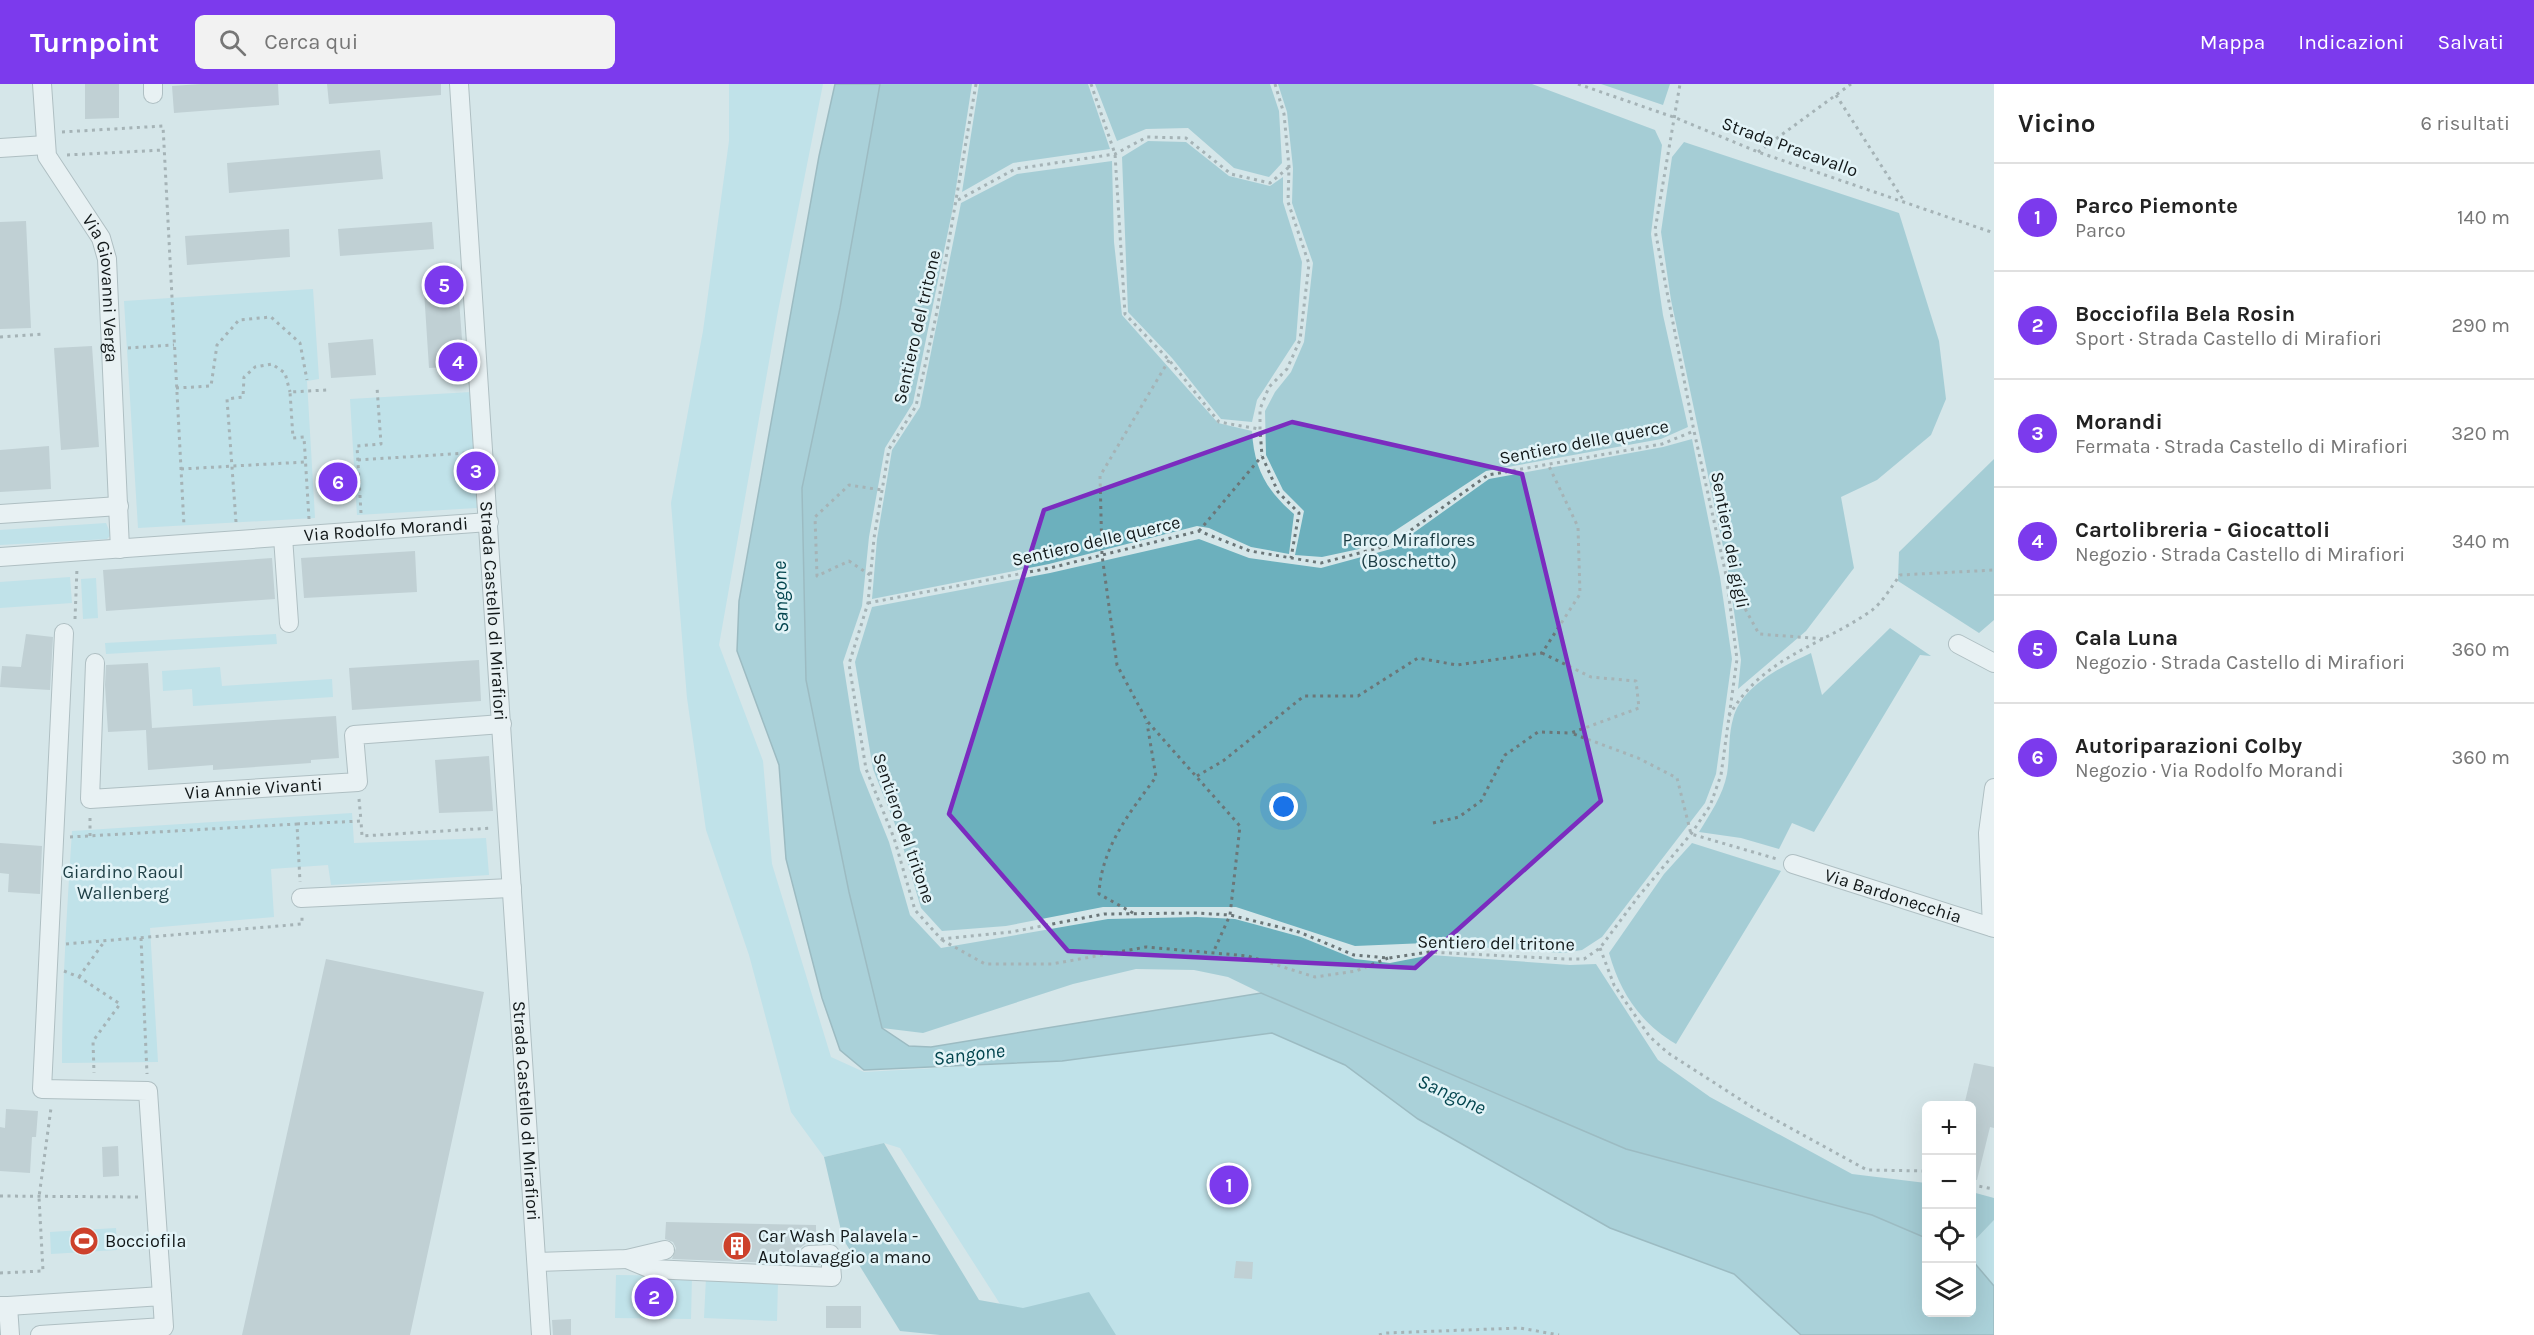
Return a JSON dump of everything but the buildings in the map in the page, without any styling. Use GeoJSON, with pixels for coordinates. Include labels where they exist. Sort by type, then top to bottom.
{"type":"FeatureCollection","features":[{"type":"Feature","properties":{"kind":"street","name":"Via Giovanni Verga"},"geometry":{"type":"LineString","coordinates":[[42,84],[46,145],[105,248],[119,506]]}},
{"type":"Feature","properties":{"kind":"street","name":"Strada Castello di Mirafiori"},"geometry":{"type":"LineString","coordinates":[[459,84],[541,1335]]}},
{"type":"Feature","properties":{"kind":"street"},"geometry":{"type":"LineString","coordinates":[[0,148],[46,145]]}},
{"type":"Feature","properties":{"kind":"street"},"geometry":{"type":"LineString","coordinates":[[0,514],[119,506],[120,549]]}},
{"type":"Feature","properties":{"kind":"street","name":"Via Rodolfo Morandi"},"geometry":{"type":"LineString","coordinates":[[0,557],[489,522]]}},
{"type":"Feature","properties":{"kind":"street","name":"Via Rodolfo Morandi"},"geometry":{"type":"LineString","coordinates":[[282,537],[289,623]]}},
{"type":"Feature","properties":{"kind":"street"},"geometry":{"type":"LineString","coordinates":[[40,1335],[164,1328],[148,1091],[48,1090],[64,633]]}},
{"type":"Feature","properties":{"kind":"street"},"geometry":{"type":"LineString","coordinates":[[1958,644],[1994,663]]}},
{"type":"Feature","properties":{"kind":"street","name":"Via Annie Vivanti"},"geometry":{"type":"LineString","coordinates":[[95,663],[90,799],[358,782],[354,735],[502,724]]}},
{"type":"Feature","properties":{"kind":"street"},"geometry":{"type":"LineString","coordinates":[[1993,928],[1988,833],[1994,788]]}},
{"type":"Feature","properties":{"kind":"street","name":"Via Bardonecchia"},"geometry":{"type":"LineString","coordinates":[[1792,864],[1993,928]]}},
{"type":"Feature","properties":{"kind":"street"},"geometry":{"type":"LineString","coordinates":[[301,898],[512,888]]}},
{"type":"Feature","properties":{"kind":"street"},"geometry":{"type":"LineString","coordinates":[[537,1262],[627,1259],[665,1250]]}},
{"type":"Feature","properties":{"kind":"street"},"geometry":{"type":"LineString","coordinates":[[627,1259],[651,1269],[832,1277],[830,1254],[809,1255]]}},
{"type":"Feature","properties":{"kind":"street"},"geometry":{"type":"LineString","coordinates":[[10,1335],[4,1306],[162,1296]]}},
{"type":"Feature","properties":{"kind":"path","name":"Sentiero del tritone"},"geometry":{"type":"LineString","coordinates":[[976,84],[958,200],[916,406],[889,449],[868,603],[849,664],[866,769],[894,838],[915,910],[940,939],[1011,932],[1104,914],[1230,915],[1299,932],[1354,955],[1389,958],[1429,952],[1584,958]]}},
{"type":"Feature","properties":{"kind":"path"},"geometry":{"type":"LineString","coordinates":[[1091,84],[1116,154],[1125,314],[1168,360],[1219,422],[1260,429]]}},
{"type":"Feature","properties":{"kind":"path"},"geometry":{"type":"LineString","coordinates":[[1275,84],[1284,114],[1289,167],[1288,202],[1309,264],[1300,340],[1287,369],[1269,387],[1260,410],[1262,456],[1278,492],[1299,513],[1291,558]]}},
{"type":"Feature","properties":{"kind":"path","name":"Strada Pracavallo"},"geometry":{"type":"LineString","coordinates":[[1578,84],[1676,118],[1758,152],[1994,233]]}},
{"type":"Feature","properties":{"kind":"path","name":"Sentiero dei gigli"},"geometry":{"type":"LineString","coordinates":[[1584,958],[1600,948],[1638,897],[1691,834],[1710,806],[1721,775],[1737,659],[1726,574],[1694,431],[1655,230],[1680,84]]}},
{"type":"Feature","properties":{"kind":"path"},"geometry":{"type":"LineString","coordinates":[[1758,152],[1851,84]]}},
{"type":"Feature","properties":{"kind":"path"},"geometry":{"type":"LineString","coordinates":[[1836,95],[1905,202]]}},
{"type":"Feature","properties":{"kind":"path"},"geometry":{"type":"LineString","coordinates":[[46,145],[163,126],[185,544]]}},
{"type":"Feature","properties":{"kind":"path"},"geometry":{"type":"LineString","coordinates":[[958,200],[1015,169],[1116,154],[1147,137],[1186,138],[1231,174],[1270,183],[1289,167]]}},
{"type":"Feature","properties":{"kind":"path"},"geometry":{"type":"LineString","coordinates":[[46,145],[164,150]]}},
{"type":"Feature","properties":{"kind":"path"},"geometry":{"type":"LineString","coordinates":[[176,388],[212,386],[217,345],[239,320],[271,317],[300,344],[307,380]]}},
{"type":"Feature","properties":{"kind":"path"},"geometry":{"type":"LineString","coordinates":[[0,337],[44,334]]}},
{"type":"Feature","properties":{"kind":"path"},"geometry":{"type":"LineString","coordinates":[[111,350],[174,345]]}},
{"type":"Feature","properties":{"kind":"path"},"geometry":{"type":"LineString","coordinates":[[1168,360],[1100,476],[1102,555],[1117,665],[1147,721],[1240,825],[1230,915],[1213,953]]}},
{"type":"Feature","properties":{"kind":"path"},"geometry":{"type":"LineString","coordinates":[[237,540],[227,399],[243,397],[244,377],[255,367],[272,364],[285,373],[290,392],[293,438],[304,437],[310,535]]}},
{"type":"Feature","properties":{"kind":"path"},"geometry":{"type":"LineString","coordinates":[[362,531],[357,446],[381,444],[377,387]]}},
{"type":"Feature","properties":{"kind":"path"},"geometry":{"type":"LineString","coordinates":[[290,392],[327,390]]}},
{"type":"Feature","properties":{"kind":"path","name":"Sentiero delle querce"},"geometry":{"type":"LineString","coordinates":[[868,603],[1050,568],[1198,531],[1250,551],[1321,563],[1390,545],[1488,475],[1662,444],[1694,431]]}},
{"type":"Feature","properties":{"kind":"path"},"geometry":{"type":"LineString","coordinates":[[358,460],[484,453]]}},
{"type":"Feature","properties":{"kind":"path"},"geometry":{"type":"LineString","coordinates":[[1198,531],[1262,456]]}},
{"type":"Feature","properties":{"kind":"path"},"geometry":{"type":"LineString","coordinates":[[181,469],[305,462]]}},
{"type":"Feature","properties":{"kind":"path"},"geometry":{"type":"LineString","coordinates":[[1542,653],[1580,594],[1578,527],[1548,464]]}},
{"type":"Feature","properties":{"kind":"path"},"geometry":{"type":"LineString","coordinates":[[871,575],[849,561],[817,576],[815,517],[849,486],[882,490]]}},
{"type":"Feature","properties":{"kind":"path"},"geometry":{"type":"LineString","coordinates":[[1728,718],[1741,694],[1776,663],[1827,639],[1872,610],[1900,575],[1994,570]]}},
{"type":"Feature","properties":{"kind":"path"},"geometry":{"type":"LineString","coordinates":[[1726,574],[1760,634],[1827,639]]}},
{"type":"Feature","properties":{"kind":"path"},"geometry":{"type":"LineString","coordinates":[[1197,776],[1224,761],[1304,696],[1358,696],[1418,658],[1457,665],[1542,653],[1591,677],[1636,681],[1639,708],[1571,733]]}},
{"type":"Feature","properties":{"kind":"path"},"geometry":{"type":"LineString","coordinates":[[1133,914],[1099,894],[1100,872],[1122,822],[1156,777],[1147,721]]}},
{"type":"Feature","properties":{"kind":"path"},"geometry":{"type":"LineString","coordinates":[[1433,823],[1459,817],[1482,801],[1505,756],[1538,732],[1571,733],[1638,758],[1677,778],[1691,834],[1792,864]]}},
{"type":"Feature","properties":{"kind":"path"},"geometry":{"type":"LineString","coordinates":[[66,838],[361,821],[362,836],[508,827]]}},
{"type":"Feature","properties":{"kind":"path"},"geometry":{"type":"LineString","coordinates":[[60,944],[302,924],[297,824]]}},
{"type":"Feature","properties":{"kind":"path"},"geometry":{"type":"LineString","coordinates":[[141,939],[148,1091]]}},
{"type":"Feature","properties":{"kind":"path"},"geometry":{"type":"LineString","coordinates":[[940,939],[985,964],[1052,964],[1146,947],[1248,957],[1315,977],[1356,971],[1389,958]]}},
{"type":"Feature","properties":{"kind":"path"},"geometry":{"type":"LineString","coordinates":[[79,977],[105,941]]}},
{"type":"Feature","properties":{"kind":"path"},"geometry":{"type":"LineString","coordinates":[[1600,948],[1614,985],[1650,1037],[1668,1053],[1752,1107],[1867,1170],[1922,1171]]}},
{"type":"Feature","properties":{"kind":"path"},"geometry":{"type":"LineString","coordinates":[[57,968],[79,977],[120,1004],[93,1041],[93,1062]]}},
{"type":"Feature","properties":{"kind":"path"},"geometry":{"type":"LineString","coordinates":[[0,1273],[43,1270],[39,1197],[48,1090]]}},
{"type":"Feature","properties":{"kind":"path"},"geometry":{"type":"LineString","coordinates":[[1976,1186],[1994,1189]]}},
{"type":"Feature","properties":{"kind":"path"},"geometry":{"type":"LineString","coordinates":[[0,1196],[155,1197]]}},
{"type":"Feature","properties":{"kind":"path"},"geometry":{"type":"LineString","coordinates":[[1379,1335],[1520,1328],[1559,1335]]}},
{"type":"Feature","properties":{"kind":"highlighted area"},"geometry":{"type":"Polygon","coordinates":[[[1292,422],[1522,474],[1601,801],[1415,968],[1068,951],[949,814],[1044,510],[1292,422]]]}},
{"type":"Feature","properties":{"kind":"green space"},"geometry":{"type":"Polygon","coordinates":[[[729,84],[823,84],[778,311],[719,645],[763,761],[772,864],[831,1057],[864,1072],[1062,1061],[1272,1033],[1345,1065],[1418,1119],[1610,1228],[1734,1274],[1801,1335],[1020,1335],[900,1148],[884,1143],[824,1157],[791,1112],[749,955],[706,830],[687,698],[671,503],[703,331],[729,141],[729,84]]]}},
{"type":"Feature","properties":{"kind":"green space"},"geometry":{"type":"Polygon","coordinates":[[[880,84],[972,84],[953,207],[913,403],[885,448],[869,537],[862,606],[843,662],[860,770],[889,842],[910,915],[941,948],[1108,919],[1197,917],[1235,919],[1301,937],[1355,959],[1390,963],[1431,955],[1570,965],[1596,964],[1658,1060],[1710,1097],[1852,1174],[1922,1183],[1922,1236],[1872,1215],[1626,1149],[1228,977],[1194,970],[1136,969],[1073,984],[923,1033],[882,1028],[849,892],[806,680],[802,488],[840,308],[880,84]]]}},
{"type":"Feature","properties":{"kind":"green space"},"geometry":{"type":"Polygon","coordinates":[[[979,84],[1088,84],[1110,149],[1013,163],[962,192],[979,84]]]}},
{"type":"Feature","properties":{"kind":"green space"},"geometry":{"type":"Polygon","coordinates":[[[1095,84],[1270,84],[1279,111],[1282,163],[1269,177],[1234,168],[1188,128],[1146,129],[1117,141],[1095,84]]]}},
{"type":"Feature","properties":{"kind":"green space"},"geometry":{"type":"Polygon","coordinates":[[[1278,84],[1532,84],[1655,130],[1662,145],[1651,234],[1663,315],[1688,427],[1661,439],[1486,471],[1387,536],[1359,549],[1322,557],[1295,555],[1304,511],[1283,490],[1266,455],[1265,411],[1275,392],[1291,372],[1304,342],[1313,263],[1292,203],[1293,168],[1287,112],[1278,84]]]}},
{"type":"Feature","properties":{"kind":"green space"},"geometry":{"type":"Polygon","coordinates":[[[1601,84],[1670,84],[1663,105],[1601,84]]]}},
{"type":"Feature","properties":{"kind":"green space"},"geometry":{"type":"Polygon","coordinates":[[[1148,141],[1186,142],[1229,176],[1270,186],[1283,177],[1283,202],[1302,262],[1296,340],[1257,400],[1252,422],[1221,419],[1172,358],[1128,312],[1122,157],[1148,141]]]}},
{"type":"Feature","properties":{"kind":"green space"},"geometry":{"type":"Polygon","coordinates":[[[1684,142],[1899,213],[1939,341],[1946,399],[1931,435],[1877,480],[1841,497],[1854,568],[1806,631],[1738,689],[1741,660],[1728,570],[1671,300],[1661,232],[1672,157],[1684,142]]]}},
{"type":"Feature","properties":{"kind":"green space"},"geometry":{"type":"Polygon","coordinates":[[[1112,161],[1114,242],[1122,315],[1218,423],[1252,431],[1255,456],[1263,477],[1276,496],[1294,514],[1289,554],[1251,547],[1209,528],[1197,526],[1049,564],[872,599],[877,539],[892,450],[920,407],[961,203],[1017,174],[1112,161]]]}},
{"type":"Feature","properties":{"kind":"green space"},"geometry":{"type":"Polygon","coordinates":[[[313,289],[319,379],[307,381],[315,518],[138,528],[124,301],[313,289]]]}},
{"type":"Feature","properties":{"kind":"green space"},"geometry":{"type":"Polygon","coordinates":[[[471,392],[477,508],[357,515],[350,399],[471,392]]]}},
{"type":"Feature","properties":{"kind":"green space","name":"Parco Miraflores (Boschetto)"},"geometry":{"type":"Polygon","coordinates":[[[1692,439],[1720,577],[1732,659],[1716,774],[1705,803],[1602,937],[1582,950],[1563,953],[1426,943],[1355,946],[1236,907],[1103,907],[1006,926],[942,931],[921,908],[900,837],[873,769],[855,662],[872,607],[1050,573],[1199,539],[1249,558],[1321,568],[1391,549],[1489,479],[1663,447],[1692,439]]]}},
{"type":"Feature","properties":{"kind":"green space"},"geometry":{"type":"Polygon","coordinates":[[[1994,459],[1994,620],[1979,633],[1898,581],[1899,552],[1994,459]]]}},
{"type":"Feature","properties":{"kind":"green space"},"geometry":{"type":"Polygon","coordinates":[[[106,523],[111,535],[107,539],[0,545],[0,530],[106,523]]]}},
{"type":"Feature","properties":{"kind":"green space"},"geometry":{"type":"Polygon","coordinates":[[[70,577],[72,603],[0,608],[0,582],[70,577]]]}},
{"type":"Feature","properties":{"kind":"green space"},"geometry":{"type":"Polygon","coordinates":[[[96,578],[98,618],[83,619],[81,579],[96,578]]]}},
{"type":"Feature","properties":{"kind":"green space"},"geometry":{"type":"Polygon","coordinates":[[[1890,628],[1931,656],[1920,655],[1814,832],[1792,823],[1779,849],[1741,838],[1699,832],[1716,804],[1725,782],[1733,719],[1738,707],[1754,687],[1764,678],[1811,653],[1822,695],[1890,628]]]}},
{"type":"Feature","properties":{"kind":"green space"},"geometry":{"type":"Polygon","coordinates":[[[276,634],[277,644],[106,654],[105,643],[276,634]]]}},
{"type":"Feature","properties":{"kind":"green space"},"geometry":{"type":"Polygon","coordinates":[[[220,667],[222,686],[332,679],[333,697],[193,706],[192,689],[163,691],[162,671],[220,667]]]}},
{"type":"Feature","properties":{"kind":"green space","name":"Giardino Raoul Wallenberg"},"geometry":{"type":"Polygon","coordinates":[[[352,813],[354,843],[486,838],[489,875],[331,885],[328,865],[271,869],[274,917],[150,928],[158,1062],[62,1063],[72,831],[352,813]]]}},
{"type":"Feature","properties":{"kind":"green space"},"geometry":{"type":"Polygon","coordinates":[[[1692,843],[1781,871],[1676,1044],[1663,1036],[1633,1005],[1619,981],[1609,953],[1664,874],[1692,843]]]}},
{"type":"Feature","properties":{"kind":"green space"},"geometry":{"type":"Polygon","coordinates":[[[884,1143],[979,1300],[1023,1308],[1089,1292],[1116,1335],[940,1335],[900,1331],[843,1239],[824,1157],[884,1143]]]}},
{"type":"Feature","properties":{"kind":"green space"},"geometry":{"type":"Polygon","coordinates":[[[1976,1193],[1994,1198],[1994,1220],[1976,1239],[1976,1193]]]}},
{"type":"Feature","properties":{"kind":"green space"},"geometry":{"type":"Polygon","coordinates":[[[1994,1220],[1994,1286],[1976,1265],[1976,1239],[1994,1220]]]}},
{"type":"Feature","properties":{"kind":"green space","name":"Bocciofila"},"geometry":{"type":"Polygon","coordinates":[[[116,1228],[117,1250],[51,1254],[50,1232],[116,1228]]]}},
{"type":"Feature","properties":{"kind":"green space"},"geometry":{"type":"Polygon","coordinates":[[[616,1275],[692,1276],[691,1319],[615,1318],[616,1275]]]}},
{"type":"Feature","properties":{"kind":"green space"},"geometry":{"type":"Polygon","coordinates":[[[706,1278],[778,1281],[777,1321],[704,1318],[706,1278]]]}},
{"type":"Feature","properties":{"kind":"water","name":"Sangone"},"geometry":{"type":"Polygon","coordinates":[[[835,84],[880,84],[840,308],[802,488],[806,680],[849,892],[882,1028],[909,1046],[931,1047],[1261,993],[1626,1149],[1872,1215],[1922,1236],[1922,1317],[1976,1317],[1976,1265],[1994,1286],[1994,1335],[1801,1335],[1734,1274],[1610,1228],[1418,1119],[1345,1065],[1272,1033],[1062,1061],[864,1070],[840,1050],[822,998],[786,859],[779,765],[737,651],[739,601],[819,156],[835,84]]]}},
{"type":"Feature","properties":{"kind":"place","name":"Cala Luna"},"geometry":{"type":"Point","coordinates":[444,285]}},
{"type":"Feature","properties":{"kind":"place","name":"Cartolibreria - Giocattoli"},"geometry":{"type":"Point","coordinates":[458,362]}},
{"type":"Feature","properties":{"kind":"place","name":"Morandi"},"geometry":{"type":"Point","coordinates":[476,471]}},
{"type":"Feature","properties":{"kind":"place","name":"Autoriparazioni Colby"},"geometry":{"type":"Point","coordinates":[338,482]}},
{"type":"Feature","properties":{"kind":"place","name":"Parco Piemonte"},"geometry":{"type":"Point","coordinates":[1229,1185]}},
{"type":"Feature","properties":{"kind":"place","name":"Bocciofila"},"geometry":{"type":"Point","coordinates":[84,1241]}},
{"type":"Feature","properties":{"kind":"place","name":"Car Wash Palavela - Autolavaggio a mano"},"geometry":{"type":"Point","coordinates":[737,1246]}},
{"type":"Feature","properties":{"kind":"place","name":"Bocciofila Bela Rosin"},"geometry":{"type":"Point","coordinates":[654,1297]}}]}
